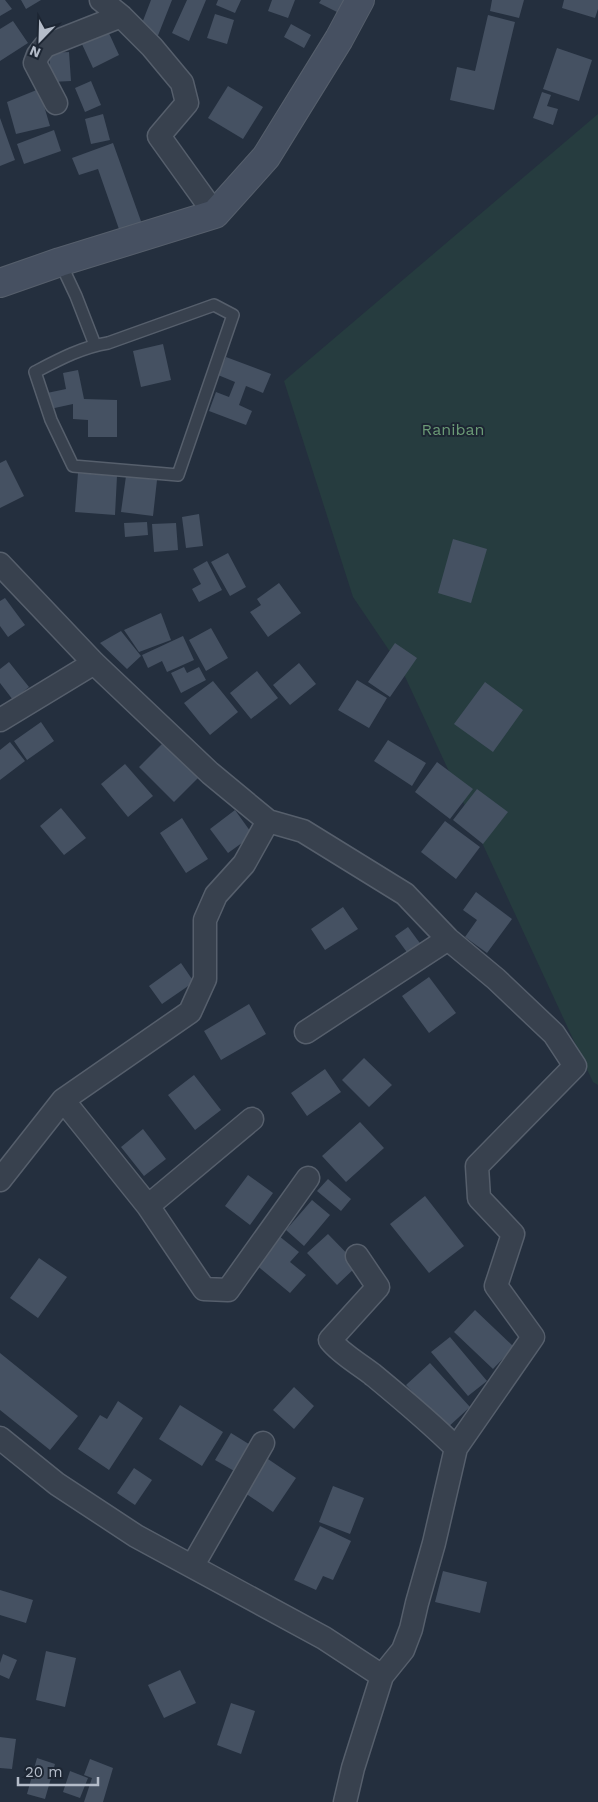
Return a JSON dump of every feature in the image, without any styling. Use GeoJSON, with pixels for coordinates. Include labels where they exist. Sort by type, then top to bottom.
{"type":"FeatureCollection","features":[{"type":"Feature","properties":{"kind":"street"},"geometry":{"type":"LineString","coordinates":[[101,0],[121,16],[182,82],[187,103],[159,136],[215,214]]}},
{"type":"Feature","properties":{"kind":"street"},"geometry":{"type":"LineString","coordinates":[[0,283],[60,262],[215,214],[266,157],[339,39],[360,0]]}},
{"type":"Feature","properties":{"kind":"street"},"geometry":{"type":"LineString","coordinates":[[56,103],[35,63],[45,46],[121,16]]}},
{"type":"Feature","properties":{"kind":"street"},"geometry":{"type":"LineString","coordinates":[[1,568],[94,663],[210,773],[268,821],[303,831],[405,894],[448,939],[496,980],[554,1034],[575,1066],[477,1166],[479,1198],[513,1234],[496,1286],[533,1337],[456,1448],[412,1629],[403,1650],[382,1676],[353,1768],[345,1802]]}},
{"type":"Feature","properties":{"kind":"street"},"geometry":{"type":"LineString","coordinates":[[0,720],[94,663]]}},
{"type":"Feature","properties":{"kind":"street"},"geometry":{"type":"LineString","coordinates":[[0,1180],[63,1100],[190,1012],[205,979],[205,920],[216,895],[244,864],[268,821]]}},
{"type":"Feature","properties":{"kind":"street"},"geometry":{"type":"LineString","coordinates":[[306,1032],[448,939]]}},
{"type":"Feature","properties":{"kind":"street"},"geometry":{"type":"LineString","coordinates":[[63,1100],[148,1206],[204,1289],[228,1290],[308,1178]]}},
{"type":"Feature","properties":{"kind":"street"},"geometry":{"type":"LineString","coordinates":[[148,1206],[252,1119]]}},
{"type":"Feature","properties":{"kind":"street"},"geometry":{"type":"LineString","coordinates":[[357,1256],[378,1287],[330,1340],[336,1348],[427,1419],[456,1448]]}},
{"type":"Feature","properties":{"kind":"street"},"geometry":{"type":"LineString","coordinates":[[0,1438],[57,1484],[136,1536],[193,1565],[324,1638],[382,1676]]}},
{"type":"Feature","properties":{"kind":"street"},"geometry":{"type":"LineString","coordinates":[[193,1565],[263,1443]]}},
{"type":"Feature","properties":{"kind":"lane"},"geometry":{"type":"LineString","coordinates":[[60,262],[96,345]]}},
{"type":"Feature","properties":{"kind":"lane"},"geometry":{"type":"LineString","coordinates":[[214,306],[233,315],[178,475],[73,466],[51,420],[35,372],[96,345],[108,344],[214,306]]}},
{"type":"Feature","properties":{"kind":"green space","name":"Raniban"},"geometry":{"type":"Polygon","coordinates":[[[598,114],[598,1085],[593,1082],[401,668],[353,597],[284,381],[598,114]]]}},
{"type":"Feature","properties":{"kind":"building"},"geometry":{"type":"Polygon","coordinates":[[[0,0],[5,0],[12,9],[0,16],[0,0]]]}},
{"type":"Feature","properties":{"kind":"building"},"geometry":{"type":"Polygon","coordinates":[[[21,0],[41,0],[26,9],[21,0]]]}},
{"type":"Feature","properties":{"kind":"building"},"geometry":{"type":"Polygon","coordinates":[[[151,0],[172,0],[157,38],[139,31],[151,0]]]}},
{"type":"Feature","properties":{"kind":"building"},"geometry":{"type":"Polygon","coordinates":[[[187,0],[206,0],[189,41],[172,33],[187,0]]]}},
{"type":"Feature","properties":{"kind":"building"},"geometry":{"type":"Polygon","coordinates":[[[218,0],[241,0],[235,13],[216,5],[218,0]]]}},
{"type":"Feature","properties":{"kind":"building"},"geometry":{"type":"Polygon","coordinates":[[[272,0],[295,0],[288,18],[268,11],[272,0]]]}},
{"type":"Feature","properties":{"kind":"building"},"geometry":{"type":"Polygon","coordinates":[[[321,0],[348,0],[341,14],[319,3],[321,0]]]}},
{"type":"Feature","properties":{"kind":"building"},"geometry":{"type":"Polygon","coordinates":[[[492,0],[524,0],[519,18],[490,11],[492,0]]]}},
{"type":"Feature","properties":{"kind":"building"},"geometry":{"type":"Polygon","coordinates":[[[564,0],[598,0],[595,18],[562,8],[564,0]]]}},
{"type":"Feature","properties":{"kind":"building"},"geometry":{"type":"Polygon","coordinates":[[[215,14],[234,20],[227,44],[207,38],[215,14]]]}},
{"type":"Feature","properties":{"kind":"building"},"geometry":{"type":"Polygon","coordinates":[[[488,15],[515,22],[494,110],[450,100],[457,67],[475,71],[488,15]]]}},
{"type":"Feature","properties":{"kind":"building"},"geometry":{"type":"Polygon","coordinates":[[[13,21],[28,43],[0,61],[0,29],[13,21]]]}},
{"type":"Feature","properties":{"kind":"building"},"geometry":{"type":"Polygon","coordinates":[[[291,24],[311,35],[304,48],[284,37],[291,24]]]}},
{"type":"Feature","properties":{"kind":"building"},"geometry":{"type":"Polygon","coordinates":[[[107,29],[119,55],[93,68],[81,42],[107,29]]]}},
{"type":"Feature","properties":{"kind":"building"},"geometry":{"type":"Polygon","coordinates":[[[557,48],[592,60],[579,101],[543,89],[557,48]]]}},
{"type":"Feature","properties":{"kind":"building"},"geometry":{"type":"Polygon","coordinates":[[[69,52],[71,81],[51,82],[49,53],[69,52]]]}},
{"type":"Feature","properties":{"kind":"building"},"geometry":{"type":"Polygon","coordinates":[[[91,81],[101,105],[85,112],[75,88],[91,81]]]}},
{"type":"Feature","properties":{"kind":"building"},"geometry":{"type":"Polygon","coordinates":[[[228,86],[263,107],[243,139],[208,118],[228,86]]]}},
{"type":"Feature","properties":{"kind":"building"},"geometry":{"type":"Polygon","coordinates":[[[39,89],[50,126],[16,134],[7,102],[39,89]]]}},
{"type":"Feature","properties":{"kind":"building"},"geometry":{"type":"Polygon","coordinates":[[[542,92],[551,95],[547,106],[558,109],[553,125],[533,118],[542,92]]]}},
{"type":"Feature","properties":{"kind":"building"},"geometry":{"type":"Polygon","coordinates":[[[103,114],[110,140],[91,144],[85,119],[103,114]]]}},
{"type":"Feature","properties":{"kind":"building"},"geometry":{"type":"Polygon","coordinates":[[[0,118],[15,160],[0,166],[0,118]]]}},
{"type":"Feature","properties":{"kind":"building"},"geometry":{"type":"Polygon","coordinates":[[[54,130],[61,151],[24,164],[17,144],[54,130]]]}},
{"type":"Feature","properties":{"kind":"building"},"geometry":{"type":"Polygon","coordinates":[[[113,143],[142,224],[120,232],[98,169],[79,175],[72,158],[113,143]]]}},
{"type":"Feature","properties":{"kind":"building"},"geometry":{"type":"Polygon","coordinates":[[[163,344],[171,380],[141,387],[133,351],[163,344]]]}},
{"type":"Feature","properties":{"kind":"building"},"geometry":{"type":"Polygon","coordinates":[[[226,357],[271,374],[263,393],[246,386],[239,405],[252,411],[246,425],[209,411],[216,392],[229,397],[235,382],[218,375],[226,357]]]}},
{"type":"Feature","properties":{"kind":"building"},"geometry":{"type":"Polygon","coordinates":[[[78,370],[84,399],[117,400],[117,437],[88,437],[88,420],[73,419],[73,404],[50,409],[47,393],[66,389],[63,373],[78,370]]]}},
{"type":"Feature","properties":{"kind":"building"},"geometry":{"type":"Polygon","coordinates":[[[6,460],[24,496],[0,508],[0,463],[6,460]]]}},
{"type":"Feature","properties":{"kind":"building"},"geometry":{"type":"Polygon","coordinates":[[[78,473],[117,476],[115,515],[75,512],[78,473]]]}},
{"type":"Feature","properties":{"kind":"building"},"geometry":{"type":"Polygon","coordinates":[[[126,476],[157,480],[153,516],[121,512],[126,476]]]}},
{"type":"Feature","properties":{"kind":"building"},"geometry":{"type":"Polygon","coordinates":[[[199,514],[203,546],[186,548],[182,517],[199,514]]]}},
{"type":"Feature","properties":{"kind":"building"},"geometry":{"type":"Polygon","coordinates":[[[147,522],[148,535],[125,537],[124,523],[147,522]]]}},
{"type":"Feature","properties":{"kind":"building"},"geometry":{"type":"Polygon","coordinates":[[[176,523],[178,550],[154,552],[152,524],[176,523]]]}},
{"type":"Feature","properties":{"kind":"building"},"geometry":{"type":"Polygon","coordinates":[[[453,539],[487,549],[471,603],[438,593],[453,539]]]}},
{"type":"Feature","properties":{"kind":"building"},"geometry":{"type":"Polygon","coordinates":[[[228,553],[246,587],[230,596],[211,562],[228,553]]]}},
{"type":"Feature","properties":{"kind":"building"},"geometry":{"type":"Polygon","coordinates":[[[207,561],[222,590],[199,602],[192,589],[201,584],[193,569],[207,561]]]}},
{"type":"Feature","properties":{"kind":"building"},"geometry":{"type":"Polygon","coordinates":[[[279,583],[301,613],[268,637],[250,612],[261,605],[257,599],[279,583]]]}},
{"type":"Feature","properties":{"kind":"building"},"geometry":{"type":"Polygon","coordinates":[[[5,598],[25,625],[8,637],[0,626],[0,601],[5,598]]]}},
{"type":"Feature","properties":{"kind":"building"},"geometry":{"type":"Polygon","coordinates":[[[161,613],[171,640],[139,652],[124,630],[161,613]]]}},
{"type":"Feature","properties":{"kind":"building"},"geometry":{"type":"Polygon","coordinates":[[[211,628],[228,658],[206,671],[189,640],[211,628]]]}},
{"type":"Feature","properties":{"kind":"building"},"geometry":{"type":"Polygon","coordinates":[[[121,631],[141,656],[127,669],[100,643],[121,631]]]}},
{"type":"Feature","properties":{"kind":"building"},"geometry":{"type":"Polygon","coordinates":[[[183,636],[194,660],[167,672],[162,661],[148,668],[142,655],[183,636]]]}},
{"type":"Feature","properties":{"kind":"building"},"geometry":{"type":"Polygon","coordinates":[[[395,643],[417,658],[390,697],[368,682],[395,643]]]}},
{"type":"Feature","properties":{"kind":"building"},"geometry":{"type":"Polygon","coordinates":[[[9,662],[29,687],[13,700],[0,683],[0,669],[9,662]]]}},
{"type":"Feature","properties":{"kind":"building"},"geometry":{"type":"Polygon","coordinates":[[[299,663],[316,684],[290,705],[273,685],[299,663]]]}},
{"type":"Feature","properties":{"kind":"building"},"geometry":{"type":"Polygon","coordinates":[[[184,667],[187,673],[199,667],[206,680],[181,693],[171,673],[184,667]]]}},
{"type":"Feature","properties":{"kind":"building"},"geometry":{"type":"Polygon","coordinates":[[[257,671],[278,698],[251,719],[230,693],[257,671]]]}},
{"type":"Feature","properties":{"kind":"building"},"geometry":{"type":"Polygon","coordinates":[[[357,680],[387,698],[369,728],[338,710],[357,680]]]}},
{"type":"Feature","properties":{"kind":"building"},"geometry":{"type":"Polygon","coordinates":[[[213,681],[238,712],[210,735],[184,703],[213,681]]]}},
{"type":"Feature","properties":{"kind":"building"},"geometry":{"type":"Polygon","coordinates":[[[485,682],[523,710],[493,752],[454,724],[485,682]]]}},
{"type":"Feature","properties":{"kind":"building"},"geometry":{"type":"Polygon","coordinates":[[[41,722],[54,741],[27,760],[14,741],[41,722]]]}},
{"type":"Feature","properties":{"kind":"building"},"geometry":{"type":"Polygon","coordinates":[[[168,738],[203,773],[174,802],[139,767],[168,738]]]}},
{"type":"Feature","properties":{"kind":"building"},"geometry":{"type":"Polygon","coordinates":[[[388,740],[426,763],[412,786],[374,761],[388,740]]]}},
{"type":"Feature","properties":{"kind":"building"},"geometry":{"type":"Polygon","coordinates":[[[10,742],[25,761],[0,780],[0,750],[10,742]]]}},
{"type":"Feature","properties":{"kind":"building"},"geometry":{"type":"Polygon","coordinates":[[[437,762],[473,789],[450,819],[415,792],[437,762]]]}},
{"type":"Feature","properties":{"kind":"building"},"geometry":{"type":"Polygon","coordinates":[[[125,764],[153,796],[128,817],[101,784],[125,764]]]}},
{"type":"Feature","properties":{"kind":"building"},"geometry":{"type":"Polygon","coordinates":[[[477,789],[508,812],[483,844],[453,820],[477,789]]]}},
{"type":"Feature","properties":{"kind":"building"},"geometry":{"type":"Polygon","coordinates":[[[61,808],[86,838],[64,855],[40,826],[61,808]]]}},
{"type":"Feature","properties":{"kind":"building"},"geometry":{"type":"Polygon","coordinates":[[[235,810],[253,835],[228,853],[210,829],[235,810]]]}},
{"type":"Feature","properties":{"kind":"building"},"geometry":{"type":"Polygon","coordinates":[[[182,818],[208,859],[186,873],[160,833],[182,818]]]}},
{"type":"Feature","properties":{"kind":"building"},"geometry":{"type":"Polygon","coordinates":[[[445,821],[480,847],[456,879],[421,852],[445,821]]]}},
{"type":"Feature","properties":{"kind":"building"},"geometry":{"type":"Polygon","coordinates":[[[476,892],[512,919],[487,953],[465,937],[477,920],[463,910],[476,892]]]}},
{"type":"Feature","properties":{"kind":"building"},"geometry":{"type":"Polygon","coordinates":[[[343,907],[358,929],[325,950],[311,929],[343,907]]]}},
{"type":"Feature","properties":{"kind":"building"},"geometry":{"type":"Polygon","coordinates":[[[408,927],[422,946],[409,955],[395,936],[408,927]]]}},
{"type":"Feature","properties":{"kind":"building"},"geometry":{"type":"Polygon","coordinates":[[[181,963],[194,982],[162,1004],[149,986],[181,963]]]}},
{"type":"Feature","properties":{"kind":"building"},"geometry":{"type":"Polygon","coordinates":[[[429,977],[456,1013],[429,1033],[402,996],[429,977]]]}},
{"type":"Feature","properties":{"kind":"building"},"geometry":{"type":"Polygon","coordinates":[[[249,1004],[266,1034],[221,1060],[204,1031],[249,1004]]]}},
{"type":"Feature","properties":{"kind":"building"},"geometry":{"type":"Polygon","coordinates":[[[364,1058],[392,1085],[369,1107],[342,1080],[364,1058]]]}},
{"type":"Feature","properties":{"kind":"building"},"geometry":{"type":"Polygon","coordinates":[[[325,1069],[341,1092],[307,1116],[291,1093],[325,1069]]]}},
{"type":"Feature","properties":{"kind":"building"},"geometry":{"type":"Polygon","coordinates":[[[194,1075],[221,1110],[195,1130],[168,1095],[194,1075]]]}},
{"type":"Feature","properties":{"kind":"building"},"geometry":{"type":"Polygon","coordinates":[[[360,1122],[384,1148],[346,1182],[322,1156],[360,1122]]]}},
{"type":"Feature","properties":{"kind":"building"},"geometry":{"type":"Polygon","coordinates":[[[143,1129],[166,1159],[144,1176],[121,1147],[143,1129]]]}},
{"type":"Feature","properties":{"kind":"building"},"geometry":{"type":"Polygon","coordinates":[[[248,1175],[273,1193],[250,1225],[225,1206],[248,1175]]]}},
{"type":"Feature","properties":{"kind":"building"},"geometry":{"type":"Polygon","coordinates":[[[328,1179],[351,1199],[341,1211],[317,1191],[328,1179]]]}},
{"type":"Feature","properties":{"kind":"building"},"geometry":{"type":"Polygon","coordinates":[[[425,1196],[464,1246],[429,1273],[390,1224],[425,1196]]]}},
{"type":"Feature","properties":{"kind":"building"},"geometry":{"type":"Polygon","coordinates":[[[312,1200],[330,1215],[304,1246],[286,1230],[312,1200]]]}},
{"type":"Feature","properties":{"kind":"building"},"geometry":{"type":"Polygon","coordinates":[[[328,1234],[358,1265],[337,1285],[307,1253],[328,1234]]]}},
{"type":"Feature","properties":{"kind":"building"},"geometry":{"type":"Polygon","coordinates":[[[279,1236],[299,1252],[290,1262],[306,1275],[290,1293],[255,1264],[279,1236]]]}},
{"type":"Feature","properties":{"kind":"building"},"geometry":{"type":"Polygon","coordinates":[[[39,1258],[67,1277],[38,1318],[10,1298],[39,1258]]]}},
{"type":"Feature","properties":{"kind":"building"},"geometry":{"type":"Polygon","coordinates":[[[475,1310],[514,1347],[493,1369],[454,1332],[475,1310]]]}},
{"type":"Feature","properties":{"kind":"building"},"geometry":{"type":"Polygon","coordinates":[[[450,1337],[487,1381],[468,1396],[431,1352],[450,1337]]]}},
{"type":"Feature","properties":{"kind":"building"},"geometry":{"type":"Polygon","coordinates":[[[0,1353],[78,1416],[50,1450],[0,1410],[0,1353]]]}},
{"type":"Feature","properties":{"kind":"building"},"geometry":{"type":"Polygon","coordinates":[[[430,1363],[470,1407],[446,1429],[406,1385],[430,1363]]]}},
{"type":"Feature","properties":{"kind":"building"},"geometry":{"type":"Polygon","coordinates":[[[294,1387],[314,1406],[294,1429],[273,1410],[294,1387]]]}},
{"type":"Feature","properties":{"kind":"building"},"geometry":{"type":"Polygon","coordinates":[[[118,1401],[143,1418],[109,1470],[78,1449],[100,1415],[107,1419],[118,1401]]]}},
{"type":"Feature","properties":{"kind":"building"},"geometry":{"type":"Polygon","coordinates":[[[180,1405],[223,1432],[202,1466],[159,1439],[180,1405]]]}},
{"type":"Feature","properties":{"kind":"building"},"geometry":{"type":"Polygon","coordinates":[[[231,1433],[252,1446],[236,1472],[215,1460],[231,1433]]]}},
{"type":"Feature","properties":{"kind":"building"},"geometry":{"type":"Polygon","coordinates":[[[268,1459],[296,1478],[273,1512],[245,1493],[268,1459]]]}},
{"type":"Feature","properties":{"kind":"building"},"geometry":{"type":"Polygon","coordinates":[[[134,1468],[152,1480],[135,1505],[117,1493],[134,1468]]]}},
{"type":"Feature","properties":{"kind":"building"},"geometry":{"type":"Polygon","coordinates":[[[333,1486],[364,1498],[350,1534],[319,1522],[333,1486]]]}},
{"type":"Feature","properties":{"kind":"building"},"geometry":{"type":"Polygon","coordinates":[[[320,1526],[351,1541],[333,1580],[323,1576],[316,1590],[294,1580],[320,1526]]]}},
{"type":"Feature","properties":{"kind":"building"},"geometry":{"type":"Polygon","coordinates":[[[443,1571],[487,1582],[480,1613],[435,1602],[443,1571]]]}},
{"type":"Feature","properties":{"kind":"building"},"geometry":{"type":"Polygon","coordinates":[[[0,1590],[33,1600],[26,1623],[0,1615],[0,1590]]]}},
{"type":"Feature","properties":{"kind":"building"},"geometry":{"type":"Polygon","coordinates":[[[46,1651],[76,1658],[65,1707],[36,1700],[46,1651]]]}},
{"type":"Feature","properties":{"kind":"building"},"geometry":{"type":"Polygon","coordinates":[[[3,1654],[17,1660],[9,1679],[0,1675],[0,1663],[3,1654]]]}},
{"type":"Feature","properties":{"kind":"building"},"geometry":{"type":"Polygon","coordinates":[[[180,1670],[196,1703],[164,1718],[148,1685],[180,1670]]]}},
{"type":"Feature","properties":{"kind":"building"},"geometry":{"type":"Polygon","coordinates":[[[231,1703],[255,1711],[241,1754],[217,1745],[231,1703]]]}},
{"type":"Feature","properties":{"kind":"building"},"geometry":{"type":"Polygon","coordinates":[[[0,1737],[16,1739],[12,1769],[0,1768],[0,1737]]]}},
{"type":"Feature","properties":{"kind":"building"},"geometry":{"type":"Polygon","coordinates":[[[37,1758],[55,1764],[45,1799],[27,1794],[37,1758]]]}},
{"type":"Feature","properties":{"kind":"building"},"geometry":{"type":"Polygon","coordinates":[[[90,1759],[113,1768],[103,1802],[84,1802],[92,1778],[84,1775],[90,1759]]]}},
{"type":"Feature","properties":{"kind":"building"},"geometry":{"type":"Polygon","coordinates":[[[70,1771],[88,1778],[80,1798],[63,1792],[70,1771]]]}}]}
